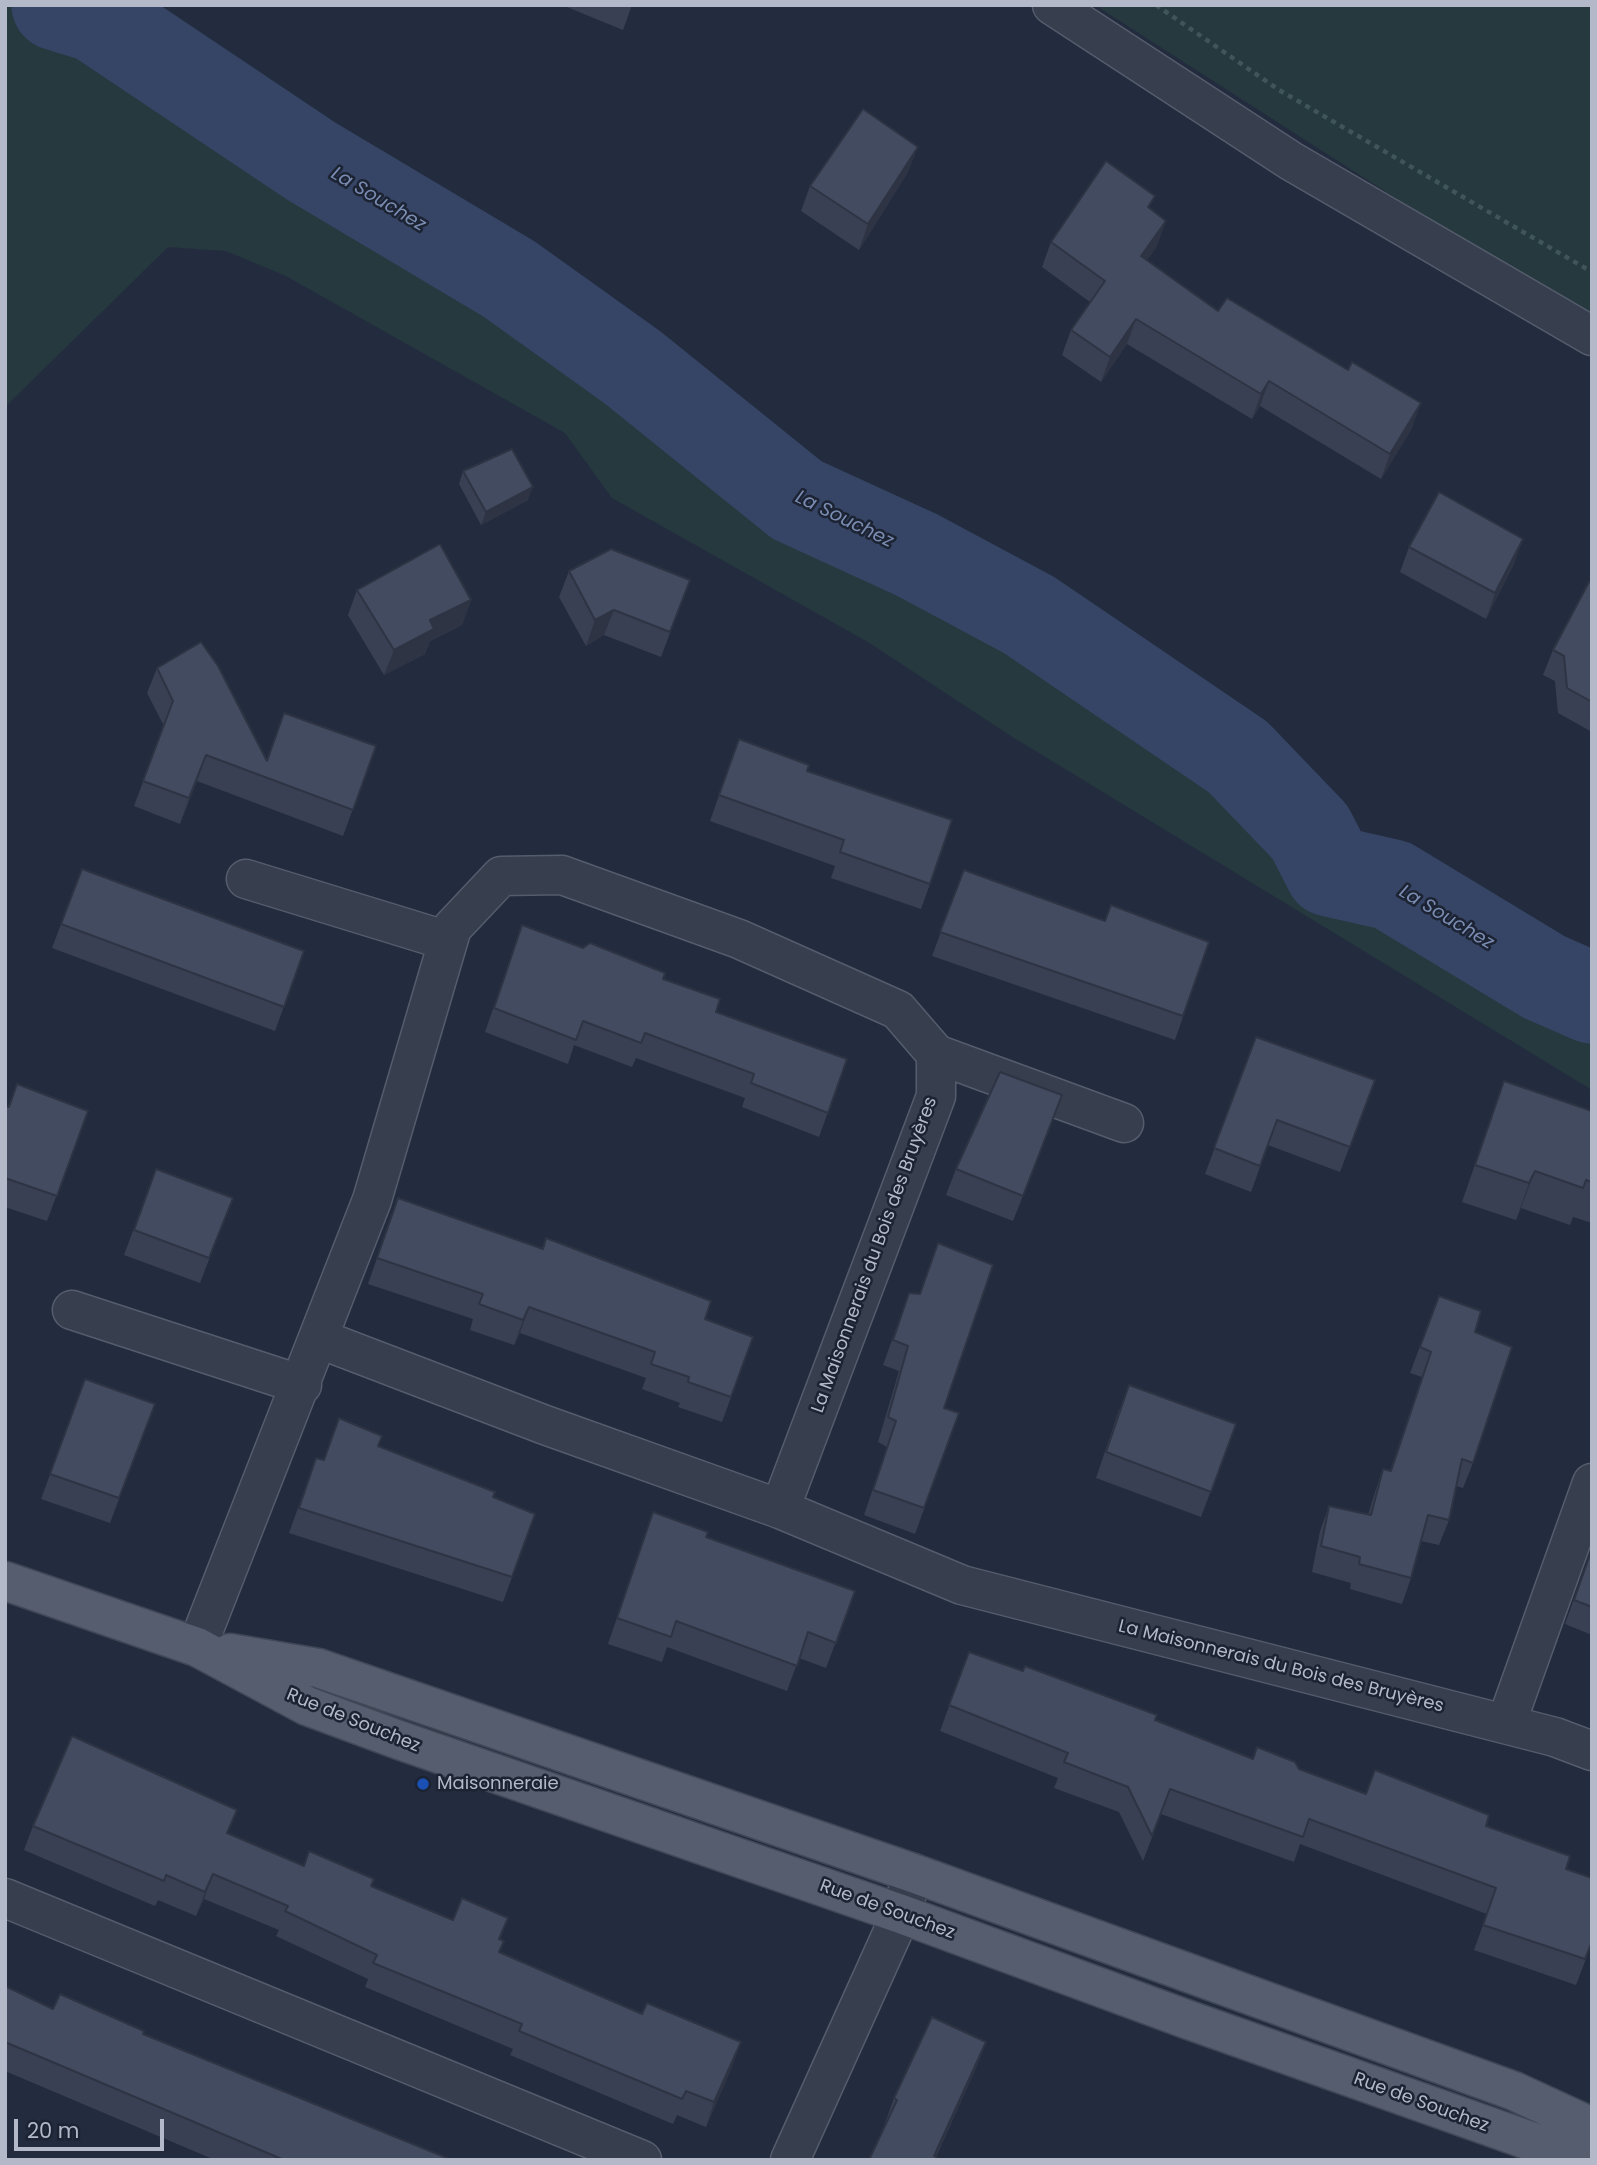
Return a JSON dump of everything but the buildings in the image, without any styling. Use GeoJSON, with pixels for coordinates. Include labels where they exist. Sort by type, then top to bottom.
{"type":"FeatureCollection","features":[{"type":"Feature","properties":{"kind":"main road","name":"Rue de Souchez"},"geometry":{"type":"LineString","coordinates":[[5,1581],[197,1647],[318,1668],[913,1873],[1514,2091],[1592,2127]]}},
{"type":"Feature","properties":{"kind":"main road","name":"Rue de Souchez"},"geometry":{"type":"LineString","coordinates":[[197,1647],[307,1706],[901,1914],[1238,2038],[1584,2160]]}},
{"type":"Feature","properties":{"kind":"street"},"geometry":{"type":"LineString","coordinates":[[1052,5],[1291,161],[1592,336]]}},
{"type":"Feature","properties":{"kind":"street"},"geometry":{"type":"LineString","coordinates":[[197,1647],[302,1385],[372,1200],[452,928],[501,876],[562,875],[739,939],[898,1010],[936,1054],[1124,1123]]}},
{"type":"Feature","properties":{"kind":"street"},"geometry":{"type":"LineString","coordinates":[[246,879],[448,942]]}},
{"type":"Feature","properties":{"kind":"street","name":"La Maisonnerais du Bois des Bruyères"},"geometry":{"type":"LineString","coordinates":[[780,1509],[936,1096],[936,1054]]}},
{"type":"Feature","properties":{"kind":"street"},"geometry":{"type":"LineString","coordinates":[[72,1310],[302,1385]]}},
{"type":"Feature","properties":{"kind":"street","name":"La Maisonnerais du Bois des Bruyères"},"geometry":{"type":"LineString","coordinates":[[320,1339],[545,1425],[780,1509],[961,1585],[1506,1724],[1592,1751]]}},
{"type":"Feature","properties":{"kind":"street"},"geometry":{"type":"LineString","coordinates":[[1506,1724],[1592,1483]]}},
{"type":"Feature","properties":{"kind":"street"},"geometry":{"type":"LineString","coordinates":[[790,2160],[901,1914],[913,1873]]}},
{"type":"Feature","properties":{"kind":"street"},"geometry":{"type":"LineString","coordinates":[[5,1898],[642,2160]]}},
{"type":"Feature","properties":{"kind":"path"},"geometry":{"type":"LineString","coordinates":[[1156,5],[1279,90],[1592,272]]}},
{"type":"Feature","properties":{"kind":"shaded area"},"geometry":{"type":"Polygon","coordinates":[[[5,5],[149,5],[233,66],[392,156],[492,219],[661,348],[714,416],[749,443],[885,496],[956,557],[1096,636],[1189,716],[1348,840],[1592,969],[1592,1090],[1011,736],[868,642],[612,498],[565,433],[286,276],[226,251],[168,247],[5,407],[5,5]]]}},
{"type":"Feature","properties":{"kind":"shaded area"},"geometry":{"type":"Polygon","coordinates":[[[1095,5],[1592,5],[1592,312],[1447,231],[1095,5]]]}},
{"type":"Feature","properties":{"kind":"waterway","name":"La Souchez"},"geometry":{"type":"LineString","coordinates":[[57,5],[96,17],[311,161],[509,279],[632,367],[797,500],[917,555],[1029,615],[1238,757],[1310,832],[1330,871],[1392,885],[1544,977],[1592,998]]}},
{"type":"Feature","properties":{"kind":"place","name":"Maisonneraie"},"geometry":{"type":"Point","coordinates":[423,1784]}}]}
